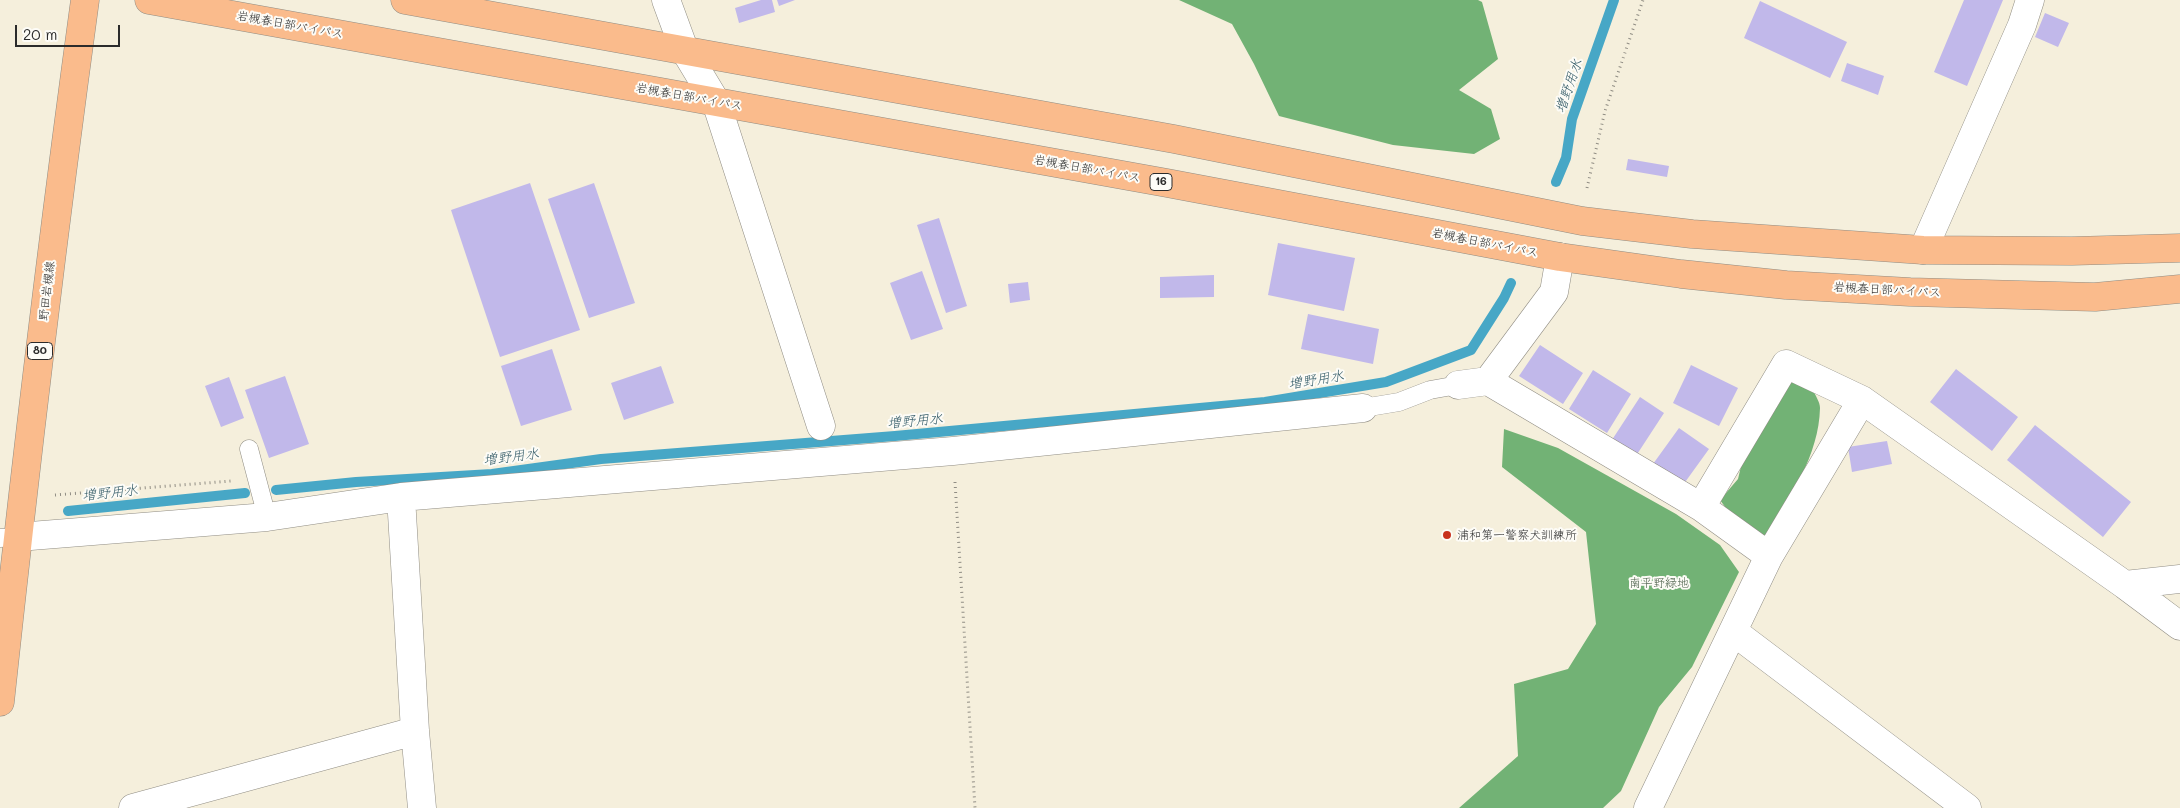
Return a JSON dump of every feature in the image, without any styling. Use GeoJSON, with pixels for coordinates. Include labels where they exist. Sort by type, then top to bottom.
{"type":"FeatureCollection","features":[{"type":"Feature","properties":{"kind":"main road","name":"野田岩槻線"},"geometry":{"type":"LineString","coordinates":[[0,702],[9,538],[22,498],[67,133],[86,0]]}},
{"type":"Feature","properties":{"kind":"main road","name":"岩槻春日部バイパス"},"geometry":{"type":"LineString","coordinates":[[149,0],[1158,182],[1560,257],[1681,274],[1786,285],[1910,292],[2095,297],[2180,289]]}},
{"type":"Feature","properties":{"kind":"main road"},"geometry":{"type":"LineString","coordinates":[[405,0],[1174,139],[1582,221],[1711,235],[1923,250],[2072,251],[2180,248]]}},
{"type":"Feature","properties":{"kind":"street"},"geometry":{"type":"LineString","coordinates":[[666,0],[684,49],[716,102],[821,426]]}},
{"type":"Feature","properties":{"kind":"street"},"geometry":{"type":"LineString","coordinates":[[1923,250],[2022,25],[2030,0]]}},
{"type":"Feature","properties":{"kind":"street"},"geometry":{"type":"LineString","coordinates":[[1488,381],[1554,292],[1560,257]]}},
{"type":"Feature","properties":{"kind":"street"},"geometry":{"type":"LineString","coordinates":[[1701,507],[1786,364],[1862,400],[2125,585],[2180,626]]}},
{"type":"Feature","properties":{"kind":"street"},"geometry":{"type":"LineString","coordinates":[[1458,385],[1488,381],[1701,507],[1769,556]]}},
{"type":"Feature","properties":{"kind":"street"},"geometry":{"type":"LineString","coordinates":[[1648,808],[1769,556],[1862,400]]}},
{"type":"Feature","properties":{"kind":"street"},"geometry":{"type":"LineString","coordinates":[[9,538],[267,517],[401,497],[953,451],[1363,408]]}},
{"type":"Feature","properties":{"kind":"street"},"geometry":{"type":"LineString","coordinates":[[401,497],[415,730],[422,808]]}},
{"type":"Feature","properties":{"kind":"street"},"geometry":{"type":"LineString","coordinates":[[2125,585],[2180,579]]}},
{"type":"Feature","properties":{"kind":"street"},"geometry":{"type":"LineString","coordinates":[[1734,632],[1967,808]]}},
{"type":"Feature","properties":{"kind":"street"},"geometry":{"type":"LineString","coordinates":[[132,808],[415,730]]}},
{"type":"Feature","properties":{"kind":"lane"},"geometry":{"type":"LineString","coordinates":[[1363,408],[1399,402],[1430,390],[1458,385]]}},
{"type":"Feature","properties":{"kind":"lane"},"geometry":{"type":"LineString","coordinates":[[249,449],[267,517]]}},
{"type":"Feature","properties":{"kind":"path"},"geometry":{"type":"LineString","coordinates":[[1582,221],[1588,180],[1605,111],[1643,0]]}},
{"type":"Feature","properties":{"kind":"path"},"geometry":{"type":"LineString","coordinates":[[953,451],[975,808]]}},
{"type":"Feature","properties":{"kind":"path"},"geometry":{"type":"LineString","coordinates":[[22,498],[258,479]]}},
{"type":"Feature","properties":{"kind":"green space"},"geometry":{"type":"Polygon","coordinates":[[[1179,0],[1478,0],[1482,2],[1498,59],[1459,90],[1491,109],[1500,139],[1474,154],[1393,145],[1279,116],[1232,24],[1179,0]]]}},
{"type":"Feature","properties":{"kind":"green space"},"geometry":{"type":"Polygon","coordinates":[[[1790,380],[1813,390],[1820,406],[1818,425],[1815,442],[1802,475],[1767,537],[1737,523],[1720,500],[1738,479],[1743,458],[1790,380]]]}},
{"type":"Feature","properties":{"kind":"green space","name":"南平野緑地"},"geometry":{"type":"Polygon","coordinates":[[[1504,429],[1558,448],[1676,514],[1720,545],[1739,572],[1692,667],[1659,707],[1621,791],[1603,808],[1459,808],[1518,756],[1514,684],[1568,669],[1596,624],[1586,532],[1502,467],[1504,429]]]}},
{"type":"Feature","properties":{"kind":"building"},"geometry":{"type":"Polygon","coordinates":[[[761,0],[772,0],[775,12],[739,23],[735,8],[761,0]]]}},
{"type":"Feature","properties":{"kind":"building"},"geometry":{"type":"Polygon","coordinates":[[[777,0],[795,0],[779,6],[777,0]]]}},
{"type":"Feature","properties":{"kind":"building"},"geometry":{"type":"Polygon","coordinates":[[[1964,0],[2003,0],[1967,86],[1934,72],[1964,0]]]}},
{"type":"Feature","properties":{"kind":"building"},"geometry":{"type":"Polygon","coordinates":[[[1760,1],[1847,42],[1830,78],[1744,38],[1760,1]]]}},
{"type":"Feature","properties":{"kind":"building"},"geometry":{"type":"Polygon","coordinates":[[[2045,13],[2069,23],[2058,47],[2035,37],[2045,13]]]}},
{"type":"Feature","properties":{"kind":"building"},"geometry":{"type":"Polygon","coordinates":[[[1847,63],[1884,76],[1878,95],[1841,81],[1847,63]]]}},
{"type":"Feature","properties":{"kind":"building"},"geometry":{"type":"Polygon","coordinates":[[[1628,159],[1669,166],[1667,177],[1626,170],[1628,159]]]}},
{"type":"Feature","properties":{"kind":"building"},"geometry":{"type":"Polygon","coordinates":[[[530,183],[580,330],[500,357],[451,210],[530,183]]]}},
{"type":"Feature","properties":{"kind":"building"},"geometry":{"type":"Polygon","coordinates":[[[594,183],[635,303],[589,318],[548,199],[594,183]]]}},
{"type":"Feature","properties":{"kind":"building"},"geometry":{"type":"Polygon","coordinates":[[[939,218],[967,306],[946,313],[917,225],[939,218]]]}},
{"type":"Feature","properties":{"kind":"building"},"geometry":{"type":"Polygon","coordinates":[[[1278,243],[1355,258],[1344,311],[1268,295],[1278,243]]]}},
{"type":"Feature","properties":{"kind":"building"},"geometry":{"type":"Polygon","coordinates":[[[922,271],[943,329],[911,340],[890,283],[922,271]]]}},
{"type":"Feature","properties":{"kind":"building"},"geometry":{"type":"Polygon","coordinates":[[[1214,275],[1214,297],[1160,298],[1160,277],[1214,275]]]}},
{"type":"Feature","properties":{"kind":"building"},"geometry":{"type":"Polygon","coordinates":[[[1028,282],[1030,300],[1010,303],[1008,284],[1028,282]]]}},
{"type":"Feature","properties":{"kind":"building"},"geometry":{"type":"Polygon","coordinates":[[[1308,314],[1379,329],[1373,364],[1301,349],[1308,314]]]}},
{"type":"Feature","properties":{"kind":"building"},"geometry":{"type":"Polygon","coordinates":[[[1540,345],[1583,373],[1563,404],[1519,376],[1540,345]]]}},
{"type":"Feature","properties":{"kind":"building"},"geometry":{"type":"Polygon","coordinates":[[[552,349],[572,410],[521,426],[501,366],[552,349]]]}},
{"type":"Feature","properties":{"kind":"building"},"geometry":{"type":"Polygon","coordinates":[[[1691,365],[1738,388],[1719,426],[1673,403],[1691,365]]]}},
{"type":"Feature","properties":{"kind":"building"},"geometry":{"type":"Polygon","coordinates":[[[661,366],[674,403],[624,420],[611,383],[661,366]]]}},
{"type":"Feature","properties":{"kind":"building"},"geometry":{"type":"Polygon","coordinates":[[[1956,369],[2018,417],[1992,451],[1930,402],[1956,369]]]}},
{"type":"Feature","properties":{"kind":"building"},"geometry":{"type":"Polygon","coordinates":[[[1593,370],[1631,394],[1607,433],[1569,409],[1593,370]]]}},
{"type":"Feature","properties":{"kind":"building"},"geometry":{"type":"Polygon","coordinates":[[[285,376],[309,444],[269,458],[245,390],[285,376]]]}},
{"type":"Feature","properties":{"kind":"building"},"geometry":{"type":"Polygon","coordinates":[[[229,377],[244,418],[221,427],[205,386],[229,377]]]}},
{"type":"Feature","properties":{"kind":"building"},"geometry":{"type":"Polygon","coordinates":[[[1640,397],[1664,413],[1632,462],[1608,446],[1640,397]]]}},
{"type":"Feature","properties":{"kind":"building"},"geometry":{"type":"Polygon","coordinates":[[[2035,425],[2131,502],[2103,537],[2007,460],[2035,425]]]}},
{"type":"Feature","properties":{"kind":"building"},"geometry":{"type":"Polygon","coordinates":[[[1679,428],[1709,449],[1683,485],[1653,464],[1679,428]]]}},
{"type":"Feature","properties":{"kind":"building"},"geometry":{"type":"Polygon","coordinates":[[[1887,441],[1892,464],[1852,472],[1848,447],[1887,441]]]}},
{"type":"Feature","properties":{"kind":"waterway","name":"増野用水"},"geometry":{"type":"LineString","coordinates":[[1556,182],[1566,158],[1572,119],[1614,0]]}},
{"type":"Feature","properties":{"kind":"waterway","name":"増野用水"},"geometry":{"type":"LineString","coordinates":[[276,490],[356,482],[492,474],[601,459],[895,436],[1265,402],[1386,382],[1471,350],[1504,298],[1511,283]]}},
{"type":"Feature","properties":{"kind":"waterway","name":"増野用水"},"geometry":{"type":"LineString","coordinates":[[68,511],[245,493]]}},
{"type":"Feature","properties":{"kind":"place","name":"浦和第一警察犬訓練所"},"geometry":{"type":"Point","coordinates":[1447,535]}}]}
